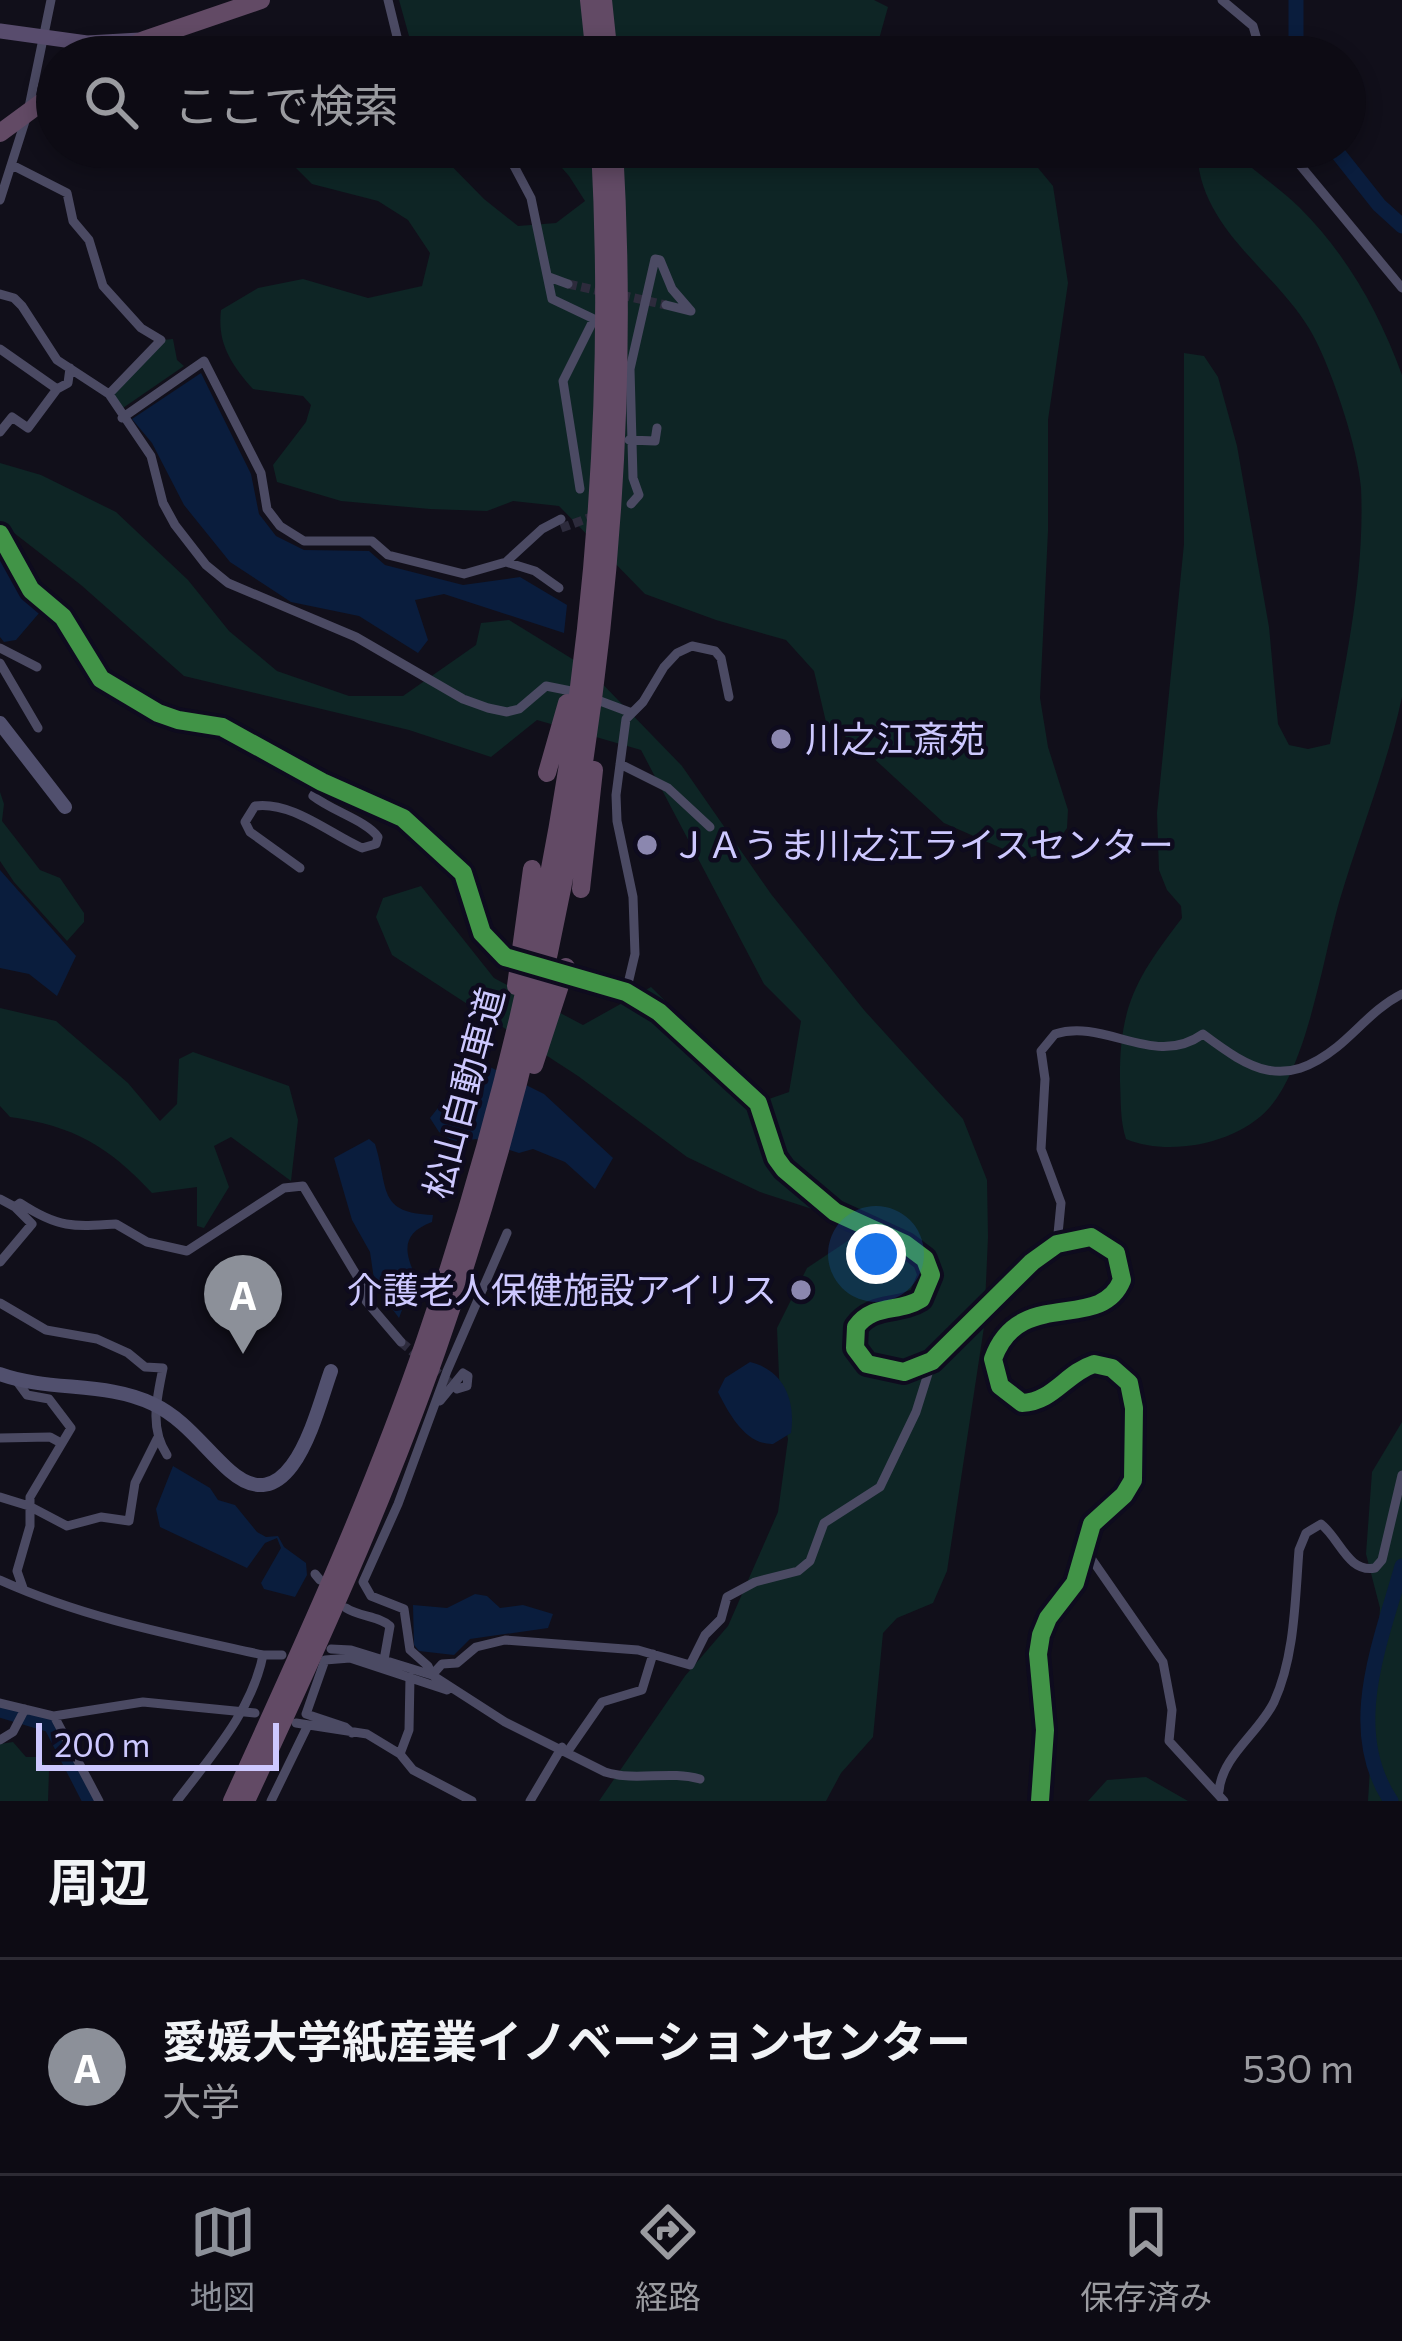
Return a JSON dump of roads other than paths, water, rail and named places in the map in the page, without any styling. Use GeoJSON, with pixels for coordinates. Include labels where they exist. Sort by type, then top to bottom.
{"type":"FeatureCollection","features":[{"type":"Feature","properties":{"kind":"highway"},"geometry":{"type":"LineString","coordinates":[[156,36],[261,0]]}},
{"type":"Feature","properties":{"kind":"highway"},"geometry":{"type":"LineString","coordinates":[[590,0],[593,36]]}},
{"type":"Feature","properties":{"kind":"highway"},"geometry":{"type":"LineString","coordinates":[[603,0],[607,36]]}},
{"type":"Feature","properties":{"kind":"highway"},"geometry":{"type":"LineString","coordinates":[[0,133],[36,106]]}},
{"type":"Feature","properties":{"kind":"highway"},"geometry":{"type":"LineString","coordinates":[[547,773],[584,702],[595,568],[589,490],[604,301],[601,168]]}},
{"type":"Feature","properties":{"kind":"highway"},"geometry":{"type":"LineString","coordinates":[[581,889],[584,702],[595,568],[616,411],[614,168]]}},
{"type":"Feature","properties":{"kind":"highway","name":"松山自動車道"},"geometry":{"type":"LineString","coordinates":[[516,1069],[584,702]]}},
{"type":"Feature","properties":{"kind":"highway"},"geometry":{"type":"LineString","coordinates":[[491,1158],[516,1069],[532,869]]}},
{"type":"Feature","properties":{"kind":"highway"},"geometry":{"type":"LineString","coordinates":[[491,1158],[516,1069],[566,967]]}},
{"type":"Feature","properties":{"kind":"highway","name":"松山自動車道"},"geometry":{"type":"LineString","coordinates":[[232,1801],[342,1555],[491,1158]]}},
{"type":"Feature","properties":{"kind":"highway","name":"松山自動車道"},"geometry":{"type":"LineString","coordinates":[[247,1801],[389,1478],[437,1349],[491,1158]]}},
{"type":"Feature","properties":{"kind":"highway"},"geometry":{"type":"LineString","coordinates":[[219,1801],[342,1555]]}},
{"type":"Feature","properties":{"kind":"main road"},"geometry":{"type":"LineString","coordinates":[[0,31],[37,36]]}},
{"type":"Feature","properties":{"kind":"street"},"geometry":{"type":"LineString","coordinates":[[44,36],[51,0]]}},
{"type":"Feature","properties":{"kind":"street"},"geometry":{"type":"LineString","coordinates":[[388,0],[397,36]]}},
{"type":"Feature","properties":{"kind":"street"},"geometry":{"type":"LineString","coordinates":[[1222,0],[1253,26],[1256,36]]}},
{"type":"Feature","properties":{"kind":"street"},"geometry":{"type":"LineString","coordinates":[[0,200],[36,74]]}},
{"type":"Feature","properties":{"kind":"street"},"geometry":{"type":"LineString","coordinates":[[12,165],[67,193],[73,220],[88,240],[104,286],[141,328],[160,340],[109,394]]}},
{"type":"Feature","properties":{"kind":"street"},"geometry":{"type":"LineString","coordinates":[[515,168],[531,198],[552,299],[594,319],[563,381],[573,439],[589,490]]}},
{"type":"Feature","properties":{"kind":"street"},"geometry":{"type":"LineString","coordinates":[[1302,168],[1402,288]]}},
{"type":"Feature","properties":{"kind":"street"},"geometry":{"type":"LineString","coordinates":[[631,504],[639,495],[633,478],[630,369],[655,259],[661,260],[672,289],[691,311],[666,305]]}},
{"type":"Feature","properties":{"kind":"street"},"geometry":{"type":"LineString","coordinates":[[549,277],[568,284]]}},
{"type":"Feature","properties":{"kind":"street"},"geometry":{"type":"LineString","coordinates":[[0,294],[14,298],[57,360],[109,394],[151,456],[163,502],[188,544],[206,565],[241,591],[356,637],[463,699],[488,708],[519,709],[546,686],[632,713]]}},
{"type":"Feature","properties":{"kind":"street"},"geometry":{"type":"LineString","coordinates":[[0,349],[57,389]]}},
{"type":"Feature","properties":{"kind":"street"},"geometry":{"type":"LineString","coordinates":[[122,418],[204,361],[261,472],[267,509],[280,526],[304,541],[372,541],[388,555],[464,574],[506,562],[542,529],[561,524]]}},
{"type":"Feature","properties":{"kind":"street"},"geometry":{"type":"LineString","coordinates":[[0,408],[28,428],[57,389],[68,383],[70,368]]}},
{"type":"Feature","properties":{"kind":"street"},"geometry":{"type":"LineString","coordinates":[[0,431],[12,417]]}},
{"type":"Feature","properties":{"kind":"street"},"geometry":{"type":"LineString","coordinates":[[596,439],[655,442],[657,428]]}},
{"type":"Feature","properties":{"kind":"street"},"geometry":{"type":"LineString","coordinates":[[0,534],[31,590],[63,617],[94,670],[110,687],[178,720],[222,727],[322,782],[403,818],[463,873],[482,933],[506,957]]}},
{"type":"Feature","properties":{"kind":"street"},"geometry":{"type":"LineString","coordinates":[[506,562],[535,571],[559,588]]}},
{"type":"Feature","properties":{"kind":"street"},"geometry":{"type":"LineString","coordinates":[[626,992],[635,932],[633,897],[616,821],[622,731],[664,667],[692,646],[715,651],[721,658],[729,697]]}},
{"type":"Feature","properties":{"kind":"street"},"geometry":{"type":"LineString","coordinates":[[0,648],[37,667]]}},
{"type":"Feature","properties":{"kind":"street"},"geometry":{"type":"LineString","coordinates":[[0,663],[38,728]]}},
{"type":"Feature","properties":{"kind":"street"},"geometry":{"type":"LineString","coordinates":[[0,698],[14,687]]}},
{"type":"Feature","properties":{"kind":"street"},"geometry":{"type":"LineString","coordinates":[[0,723],[65,807]]}},
{"type":"Feature","properties":{"kind":"street"},"geometry":{"type":"LineString","coordinates":[[620,764],[668,788],[710,827]]}},
{"type":"Feature","properties":{"kind":"street"},"geometry":{"type":"LineString","coordinates":[[300,868],[250,832],[245,822],[255,806],[265,805],[317,823],[362,848],[376,844],[378,837],[370,827],[313,796],[322,782]]}},
{"type":"Feature","properties":{"kind":"street"},"geometry":{"type":"LineString","coordinates":[[585,980],[626,992],[659,1012],[758,1103],[776,1158],[814,1196],[835,1212],[905,1244],[926,1259],[931,1275],[926,1294],[908,1306],[865,1316],[854,1341],[861,1360],[904,1372],[932,1361],[1032,1262],[1058,1244],[1091,1237],[1102,1241],[1120,1262],[1119,1287],[1109,1300],[1095,1307],[1030,1318],[1003,1341],[993,1370],[1006,1394],[1022,1403],[1048,1397],[1076,1371],[1094,1364],[1112,1368],[1129,1383],[1134,1408],[1133,1480],[1124,1495],[1092,1524],[1075,1582],[1048,1618],[1039,1644],[1046,1730],[1040,1801]]}},
{"type":"Feature","properties":{"kind":"street"},"geometry":{"type":"LineString","coordinates":[[1058,1244],[1061,1203],[1041,1149],[1045,1079],[1041,1051],[1055,1034],[1087,1032],[1171,1048],[1203,1034],[1259,1070],[1287,1072],[1336,1048],[1375,1011],[1402,994]]}},
{"type":"Feature","properties":{"kind":"street"},"geometry":{"type":"LineString","coordinates":[[15,1207],[20,1203],[49,1222],[91,1228],[116,1224],[147,1242],[187,1251],[284,1188],[304,1186],[360,1281],[366,1301],[401,1342]]}},
{"type":"Feature","properties":{"kind":"street"},"geometry":{"type":"LineString","coordinates":[[0,1199],[32,1224],[0,1262]]}},
{"type":"Feature","properties":{"kind":"street"},"geometry":{"type":"LineString","coordinates":[[432,1675],[410,1650],[404,1610],[371,1596],[363,1582],[507,1233]]}},
{"type":"Feature","properties":{"kind":"street"},"geometry":{"type":"LineString","coordinates":[[0,1303],[46,1330],[97,1339],[145,1366],[163,1368],[156,1405],[157,1439],[135,1483],[129,1521],[101,1517],[68,1526],[0,1497]]}},
{"type":"Feature","properties":{"kind":"street"},"geometry":{"type":"LineString","coordinates":[[432,1675],[442,1664],[457,1663],[476,1647],[505,1640],[601,1646],[690,1665],[705,1635],[721,1618],[727,1597],[754,1582],[798,1571],[810,1561],[824,1523],[880,1487],[916,1412],[932,1361]]}},
{"type":"Feature","properties":{"kind":"street"},"geometry":{"type":"LineString","coordinates":[[0,1374],[16,1380],[116,1391],[156,1405],[243,1480],[277,1481],[298,1462],[331,1371]]}},
{"type":"Feature","properties":{"kind":"street"},"geometry":{"type":"LineString","coordinates":[[430,1415],[459,1374],[466,1375],[464,1389],[458,1388]]}},
{"type":"Feature","properties":{"kind":"street"},"geometry":{"type":"LineString","coordinates":[[16,1380],[27,1395],[49,1399],[70,1429],[30,1497],[29,1526],[17,1571],[26,1592]]}},
{"type":"Feature","properties":{"kind":"street"},"geometry":{"type":"LineString","coordinates":[[0,1438],[50,1437],[61,1443]]}},
{"type":"Feature","properties":{"kind":"street"},"geometry":{"type":"LineString","coordinates":[[157,1439],[167,1454]]}},
{"type":"Feature","properties":{"kind":"street"},"geometry":{"type":"LineString","coordinates":[[1222,1796],[1220,1779],[1262,1722],[1284,1675],[1299,1550],[1306,1533],[1321,1524],[1353,1564],[1364,1570],[1375,1568],[1385,1550],[1402,1475]]}},
{"type":"Feature","properties":{"kind":"street"},"geometry":{"type":"LineString","coordinates":[[1086,1551],[1162,1663],[1172,1710],[1169,1742],[1222,1796]]}},
{"type":"Feature","properties":{"kind":"street"},"geometry":{"type":"LineString","coordinates":[[0,1580],[124,1624],[263,1655],[282,1655]]}},
{"type":"Feature","properties":{"kind":"street"},"geometry":{"type":"LineString","coordinates":[[346,1608],[389,1626],[384,1660]]}},
{"type":"Feature","properties":{"kind":"street"},"geometry":{"type":"LineString","coordinates":[[331,1649],[351,1650],[432,1675],[505,1722],[621,1777],[667,1774],[700,1779]]}},
{"type":"Feature","properties":{"kind":"street"},"geometry":{"type":"LineString","coordinates":[[530,1801],[602,1702],[642,1690],[653,1654]]}},
{"type":"Feature","properties":{"kind":"street"},"geometry":{"type":"LineString","coordinates":[[177,1801],[242,1712],[259,1677],[263,1655]]}},
{"type":"Feature","properties":{"kind":"street"},"geometry":{"type":"LineString","coordinates":[[352,1733],[345,1726],[306,1714],[325,1660],[350,1658],[458,1693]]}},
{"type":"Feature","properties":{"kind":"street"},"geometry":{"type":"LineString","coordinates":[[400,1754],[409,1730],[410,1677]]}},
{"type":"Feature","properties":{"kind":"street"},"geometry":{"type":"LineString","coordinates":[[0,1703],[24,1714],[54,1716],[143,1702],[255,1713]]}},
{"type":"Feature","properties":{"kind":"street"},"geometry":{"type":"LineString","coordinates":[[0,1740],[24,1714]]}},
{"type":"Feature","properties":{"kind":"street"},"geometry":{"type":"LineString","coordinates":[[54,1716],[99,1801]]}},
{"type":"Feature","properties":{"kind":"street"},"geometry":{"type":"LineString","coordinates":[[271,1801],[302,1724],[367,1734],[400,1754],[413,1770],[472,1801]]}},
{"type":"Feature","properties":{"kind":"water"},"geometry":{"type":"Polygon","coordinates":[[[201,373],[251,474],[259,514],[276,536],[304,550],[369,551],[385,565],[463,585],[520,577],[567,605],[564,633],[444,594],[415,600],[428,640],[418,653],[359,616],[291,602],[230,562],[184,505],[152,443],[132,419],[201,373]]]}},
{"type":"Feature","properties":{"kind":"water"},"geometry":{"type":"Polygon","coordinates":[[[0,550],[20,590],[40,612],[16,640],[4,642],[0,637],[0,550]]]}},
{"type":"Feature","properties":{"kind":"water"},"geometry":{"type":"Polygon","coordinates":[[[0,870],[76,956],[57,996],[29,974],[0,968],[0,870]]]}},
{"type":"Feature","properties":{"kind":"water"},"geometry":{"type":"Polygon","coordinates":[[[476,1060],[544,1094],[613,1158],[595,1189],[565,1162],[533,1149],[519,1153],[476,1139],[454,1142],[439,1132],[430,1118],[476,1060]]]}},
{"type":"Feature","properties":{"kind":"water"},"geometry":{"type":"Polygon","coordinates":[[[369,1139],[375,1144],[394,1204],[433,1215],[432,1222],[415,1231],[408,1243],[415,1275],[399,1318],[375,1286],[370,1252],[352,1220],[334,1158],[369,1139]]]}},
{"type":"Feature","properties":{"kind":"water"},"geometry":{"type":"Polygon","coordinates":[[[750,1362],[771,1372],[789,1399],[791,1433],[773,1444],[747,1434],[718,1392],[725,1378],[750,1362]]]}},
{"type":"Feature","properties":{"kind":"water"},"geometry":{"type":"Polygon","coordinates":[[[173,1466],[210,1488],[218,1500],[235,1505],[257,1532],[278,1536],[284,1547],[306,1563],[307,1575],[295,1597],[264,1589],[261,1583],[281,1548],[277,1538],[265,1543],[247,1568],[160,1527],[156,1509],[173,1466]]]}},
{"type":"Feature","properties":{"kind":"water"},"geometry":{"type":"Polygon","coordinates":[[[475,1594],[487,1596],[500,1608],[523,1605],[553,1614],[548,1628],[470,1639],[454,1655],[419,1651],[414,1645],[413,1605],[447,1608],[475,1594]]]}},
{"type":"Feature","properties":{"kind":"waterway"},"geometry":{"type":"LineString","coordinates":[[1296,0],[1296,36]]}},
{"type":"Feature","properties":{"kind":"waterway"},"geometry":{"type":"LineString","coordinates":[[1350,168],[1402,226]]}},
{"type":"Feature","properties":{"kind":"waterway"},"geometry":{"type":"LineString","coordinates":[[1391,1801],[1377,1773],[1368,1715],[1377,1655],[1402,1566]]}},
{"type":"Feature","properties":{"kind":"waterway"},"geometry":{"type":"LineString","coordinates":[[0,1710],[51,1725],[90,1801]]}},
{"type":"Feature","properties":{"kind":"tunnel"},"geometry":{"type":"LineString","coordinates":[[568,284],[604,292]]}},
{"type":"Feature","properties":{"kind":"tunnel"},"geometry":{"type":"LineString","coordinates":[[621,295],[666,305]]}},
{"type":"Feature","properties":{"kind":"tunnel"},"geometry":{"type":"LineString","coordinates":[[561,528],[597,515]]}},
{"type":"Feature","properties":{"kind":"tunnel"},"geometry":{"type":"LineString","coordinates":[[401,1342],[457,1389]]}},
{"type":"Feature","properties":{"kind":"place","name":"川之江斎苑"},"geometry":{"type":"Point","coordinates":[781,739]}},
{"type":"Feature","properties":{"kind":"place","name":"ＪＡうま川之江ライスセンター"},"geometry":{"type":"Point","coordinates":[647,845]}},
{"type":"Feature","properties":{"kind":"place","name":"介護老人保健施設アイリス"},"geometry":{"type":"Point","coordinates":[801,1290]}},
{"type":"Feature","properties":{"kind":"place","name":"愛媛大学紙産業イノベーションセンター"},"geometry":{"type":"Point","coordinates":[243,1354]}}]}
